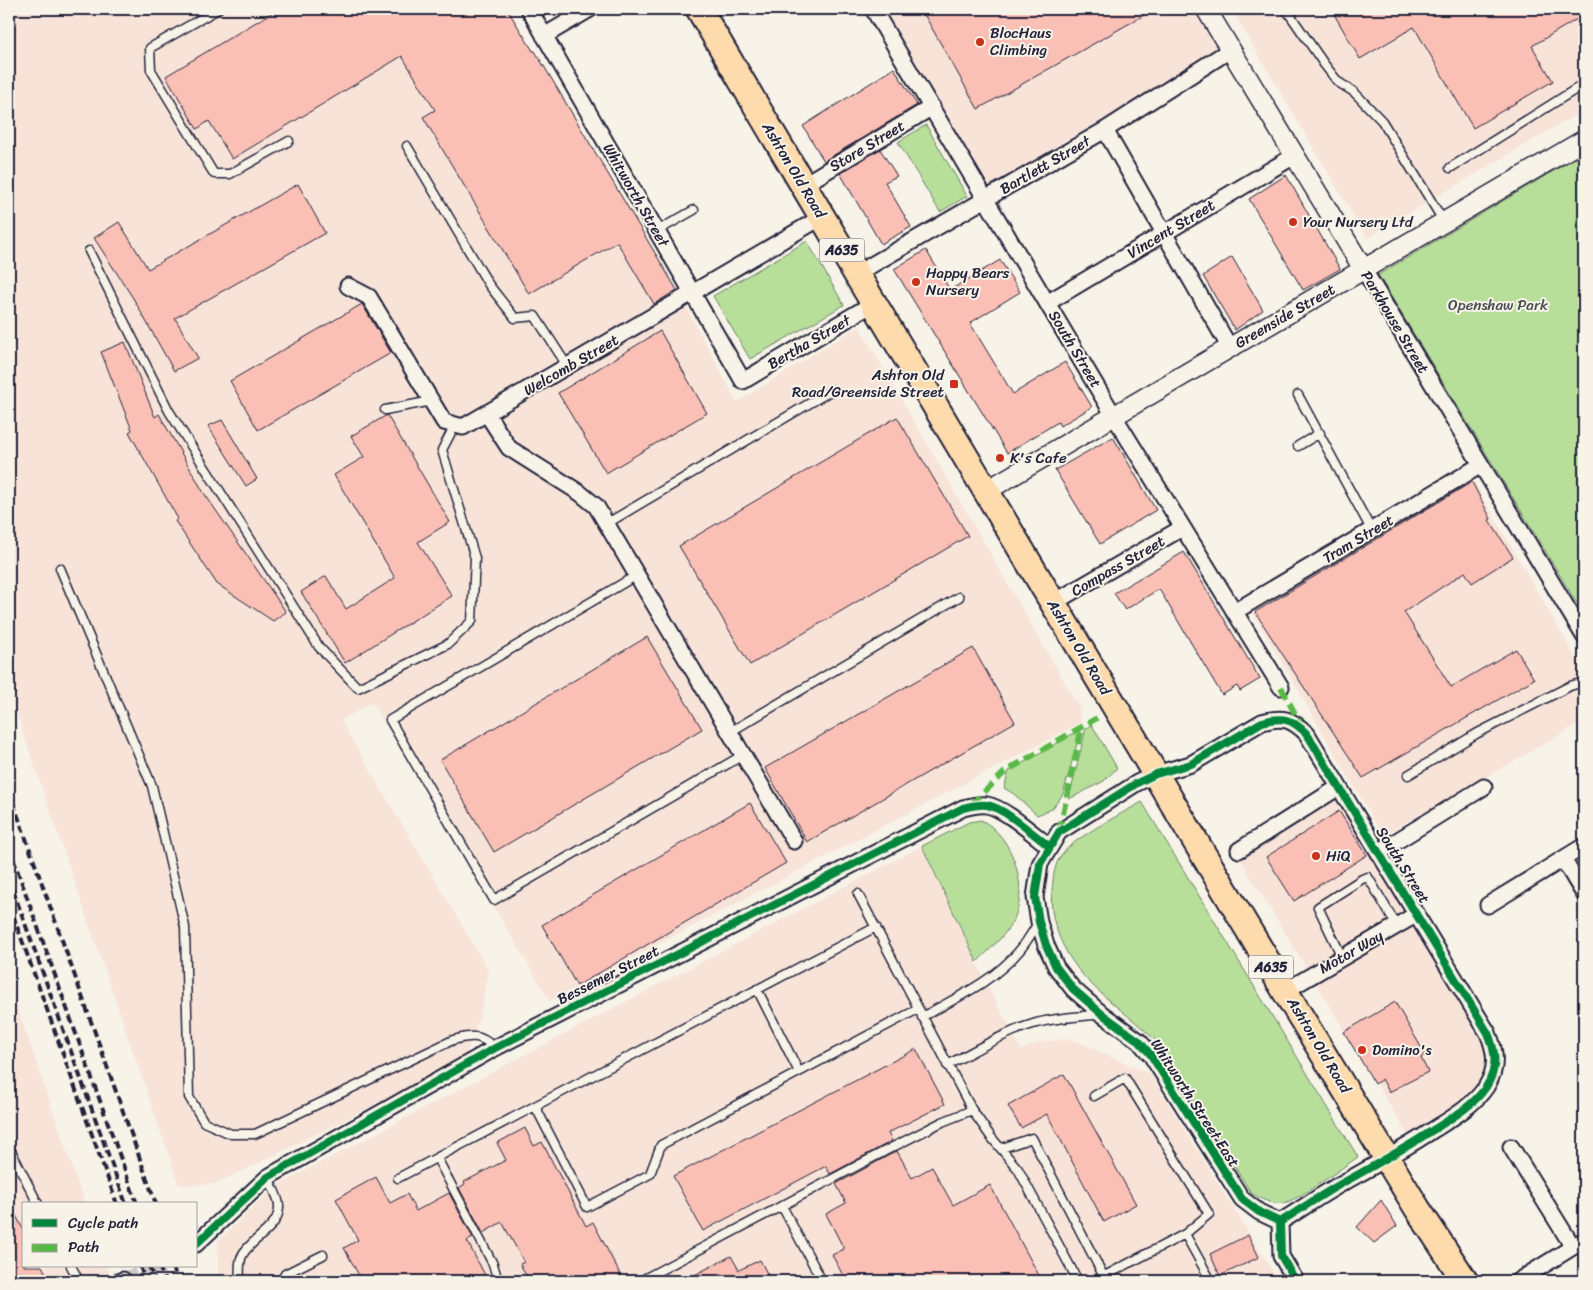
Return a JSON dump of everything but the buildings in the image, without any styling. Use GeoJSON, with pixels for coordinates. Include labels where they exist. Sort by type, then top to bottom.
{"type":"FeatureCollection","features":[{"type":"Feature","properties":{"kind":"highway","name":"Ashton Old Road"},"geometry":{"type":"LineString","coordinates":[[699,9],[1285,991],[1465,1281]]}},
{"type":"Feature","properties":{"kind":"street","name":"Whitworth Street"},"geometry":{"type":"LineString","coordinates":[[528,9],[743,381]]}},
{"type":"Feature","properties":{"kind":"street"},"geometry":{"type":"LineString","coordinates":[[544,36],[590,9]]}},
{"type":"Feature","properties":{"kind":"street","name":"South Street"},"geometry":{"type":"LineString","coordinates":[[873,9],[1114,416],[1281,687]]}},
{"type":"Feature","properties":{"kind":"street","name":"Parkhouse Street"},"geometry":{"type":"LineString","coordinates":[[1206,9],[1584,636]]}},
{"type":"Feature","properties":{"kind":"street","name":"Bartlett Street"},"geometry":{"type":"LineString","coordinates":[[856,274],[1105,130],[1230,50]]}},
{"type":"Feature","properties":{"kind":"street","name":"Store Street"},"geometry":{"type":"LineString","coordinates":[[803,185],[932,108]]}},
{"type":"Feature","properties":{"kind":"street"},"geometry":{"type":"LineString","coordinates":[[1105,130],[1230,348]]}},
{"type":"Feature","properties":{"kind":"street","name":"Greenside Street"},"geometry":{"type":"LineString","coordinates":[[986,491],[1584,140]]}},
{"type":"Feature","properties":{"kind":"street","name":"Vincent Street"},"geometry":{"type":"LineString","coordinates":[[1048,303],[1294,156]]}},
{"type":"Feature","properties":{"kind":"street","name":"Welcomb Street"},"geometry":{"type":"LineString","coordinates":[[455,425],[463,427],[487,414],[822,217]]}},
{"type":"Feature","properties":{"kind":"street"},"geometry":{"type":"LineString","coordinates":[[348,286],[369,297],[444,422],[455,425]]}},
{"type":"Feature","properties":{"kind":"street","name":"Bertha Street"},"geometry":{"type":"LineString","coordinates":[[743,381],[874,304]]}},
{"type":"Feature","properties":{"kind":"street"},"geometry":{"type":"LineString","coordinates":[[487,414],[509,448],[580,493],[596,506],[794,841]]}},
{"type":"Feature","properties":{"kind":"street","name":"Tram Street"},"geometry":{"type":"LineString","coordinates":[[1234,612],[1481,465]]}},
{"type":"Feature","properties":{"kind":"street","name":"Compass Street"},"geometry":{"type":"LineString","coordinates":[[1053,603],[1182,528]]}},
{"type":"Feature","properties":{"kind":"street","name":"Whitworth Street East"},"geometry":{"type":"LineString","coordinates":[[1280,1222],[1258,1212],[1242,1199],[1151,1055],[1139,1042],[1102,1014],[1074,989],[1056,967],[1046,945],[1039,922],[1035,896],[1040,864],[1059,832],[1137,783],[1156,774],[1191,764],[1262,722],[1273,719],[1286,720]]}},
{"type":"Feature","properties":{"kind":"street","name":"South Street"},"geometry":{"type":"LineString","coordinates":[[1286,720],[1297,724],[1306,734],[1417,914],[1488,1033],[1494,1047],[1495,1061],[1492,1072],[1486,1086],[1477,1098],[1454,1117],[1388,1159]]}},
{"type":"Feature","properties":{"kind":"street"},"geometry":{"type":"LineString","coordinates":[[1239,850],[1339,787]]}},
{"type":"Feature","properties":{"kind":"street"},"geometry":{"type":"LineString","coordinates":[[1379,852],[1484,787]]}},
{"type":"Feature","properties":{"kind":"street","name":"Bessemer Street"},"geometry":{"type":"LineString","coordinates":[[198,1242],[268,1177],[495,1048],[964,808],[988,805],[1002,812],[1050,847]]}},
{"type":"Feature","properties":{"kind":"street"},"geometry":{"type":"LineString","coordinates":[[1488,905],[1584,846]]}},
{"type":"Feature","properties":{"kind":"street"},"geometry":{"type":"LineString","coordinates":[[1563,859],[1584,894]]}},
{"type":"Feature","properties":{"kind":"street","name":"Motor Way"},"geometry":{"type":"LineString","coordinates":[[1285,991],[1417,914]]}},
{"type":"Feature","properties":{"kind":"street"},"geometry":{"type":"LineString","coordinates":[[1511,1147],[1579,1243],[1518,1281]]}},
{"type":"Feature","properties":{"kind":"street"},"geometry":{"type":"LineString","coordinates":[[1296,1281],[1281,1256],[1280,1222],[1347,1180],[1388,1159]]}},
{"type":"Feature","properties":{"kind":"lane"},"geometry":{"type":"LineString","coordinates":[[218,9],[150,48],[152,70],[214,174],[230,174],[289,140]]}},
{"type":"Feature","properties":{"kind":"lane"},"geometry":{"type":"LineString","coordinates":[[1286,9],[1338,82],[1354,92],[1382,121],[1444,222]]}},
{"type":"Feature","properties":{"kind":"lane"},"geometry":{"type":"LineString","coordinates":[[1450,168],[1584,84]]}},
{"type":"Feature","properties":{"kind":"lane"},"geometry":{"type":"LineString","coordinates":[[407,146],[489,285],[515,318],[535,316],[568,367]]}},
{"type":"Feature","properties":{"kind":"lane"},"geometry":{"type":"LineString","coordinates":[[656,231],[694,210]]}},
{"type":"Feature","properties":{"kind":"lane"},"geometry":{"type":"LineString","coordinates":[[89,251],[169,411],[319,647],[358,688],[448,644],[472,621],[475,558],[442,450],[455,425]]}},
{"type":"Feature","properties":{"kind":"lane"},"geometry":{"type":"LineString","coordinates":[[606,524],[832,390]]}},
{"type":"Feature","properties":{"kind":"lane"},"geometry":{"type":"LineString","coordinates":[[1298,395],[1372,531]]}},
{"type":"Feature","properties":{"kind":"lane"},"geometry":{"type":"LineString","coordinates":[[386,410],[432,401]]}},
{"type":"Feature","properties":{"kind":"lane"},"geometry":{"type":"LineString","coordinates":[[1298,446],[1320,433]]}},
{"type":"Feature","properties":{"kind":"lane"},"geometry":{"type":"LineString","coordinates":[[60,568],[152,786],[185,927],[189,1097],[204,1122],[231,1134],[256,1134],[453,1040],[467,1036],[485,1039],[495,1048]]}},
{"type":"Feature","properties":{"kind":"lane"},"geometry":{"type":"LineString","coordinates":[[636,575],[390,720],[494,900],[743,755]]}},
{"type":"Feature","properties":{"kind":"lane"},"geometry":{"type":"LineString","coordinates":[[730,732],[958,597]]}},
{"type":"Feature","properties":{"kind":"lane"},"geometry":{"type":"LineString","coordinates":[[1408,775],[1476,734],[1570,686],[1584,682]]}},
{"type":"Feature","properties":{"kind":"lane"},"geometry":{"type":"LineString","coordinates":[[1342,957],[1318,907],[1362,878],[1368,877],[1397,926]]}},
{"type":"Feature","properties":{"kind":"lane"},"geometry":{"type":"LineString","coordinates":[[858,894],[972,1110],[1026,1181],[1078,1281]]}},
{"type":"Feature","properties":{"kind":"lane"},"geometry":{"type":"LineString","coordinates":[[922,1017],[985,982],[1020,951],[1039,922]]}},
{"type":"Feature","properties":{"kind":"lane"},"geometry":{"type":"LineString","coordinates":[[398,1178],[876,927]]}},
{"type":"Feature","properties":{"kind":"lane"},"geometry":{"type":"LineString","coordinates":[[757,990],[799,1072]]}},
{"type":"Feature","properties":{"kind":"lane"},"geometry":{"type":"LineString","coordinates":[[535,1106],[587,1207],[650,1174],[661,1146],[918,1009]]}},
{"type":"Feature","properties":{"kind":"lane"},"geometry":{"type":"LineString","coordinates":[[947,1065],[1033,1024],[1058,1018],[1102,1014]]}},
{"type":"Feature","properties":{"kind":"lane"},"geometry":{"type":"LineString","coordinates":[[1094,1096],[1125,1078],[1208,1214],[1185,1234],[1095,1281]]}},
{"type":"Feature","properties":{"kind":"lane"},"geometry":{"type":"LineString","coordinates":[[640,1281],[887,1150],[942,1122],[972,1110]]}},
{"type":"Feature","properties":{"kind":"lane"},"geometry":{"type":"LineString","coordinates":[[1002,1148],[1032,1138],[1104,1277]]}},
{"type":"Feature","properties":{"kind":"lane"},"geometry":{"type":"LineString","coordinates":[[9,1147],[37,1202]]}},
{"type":"Feature","properties":{"kind":"lane"},"geometry":{"type":"LineString","coordinates":[[437,1158],[493,1264],[498,1281]]}},
{"type":"Feature","properties":{"kind":"lane"},"geometry":{"type":"LineString","coordinates":[[240,1281],[240,1262],[243,1254],[269,1227],[278,1214],[280,1204],[268,1177]]}},
{"type":"Feature","properties":{"kind":"lane"},"geometry":{"type":"LineString","coordinates":[[782,1206],[822,1281]]}},
{"type":"Feature","properties":{"kind":"lane"},"geometry":{"type":"LineString","coordinates":[[1185,1234],[1211,1281]]}},
{"type":"Feature","properties":{"kind":"lane"},"geometry":{"type":"LineString","coordinates":[[282,1281],[285,1274],[323,1254]]}},
{"type":"Feature","properties":{"kind":"lane"},"geometry":{"type":"LineString","coordinates":[[72,1268],[79,1281]]}},
{"type":"Feature","properties":{"kind":"shaded area"},"geometry":{"type":"Polygon","coordinates":[[[9,9],[509,9],[677,290],[737,402],[859,326],[1080,709],[1080,723],[550,1001],[372,702],[341,721],[488,969],[481,1012],[464,1060],[214,1184],[179,1185],[9,692],[9,9]]]}},
{"type":"Feature","properties":{"kind":"shaded area"},"geometry":{"type":"Polygon","coordinates":[[[883,9],[1199,9],[1224,52],[988,195],[883,9]]]}},
{"type":"Feature","properties":{"kind":"shaded area"},"geometry":{"type":"Polygon","coordinates":[[[1231,9],[1584,9],[1584,110],[1367,238],[1231,9]]]}},
{"type":"Feature","properties":{"kind":"shaded area"},"geometry":{"type":"Polygon","coordinates":[[[1472,479],[1584,672],[1584,721],[1383,836],[1252,611],[1472,479]]]}},
{"type":"Feature","properties":{"kind":"shaded area"},"geometry":{"type":"Polygon","coordinates":[[[1339,794],[1489,1047],[1487,1080],[1450,1116],[1411,1140],[1237,854],[1339,794]]]}},
{"type":"Feature","properties":{"kind":"shaded area"},"geometry":{"type":"Polygon","coordinates":[[[922,846],[985,981],[1021,1050],[1040,1042],[1070,1039],[1150,1074],[1279,1281],[218,1281],[218,1241],[260,1200],[280,1184],[922,846]]]}},
{"type":"Feature","properties":{"kind":"shaded area"},"geometry":{"type":"Polygon","coordinates":[[[9,983],[84,1202],[22,1202],[22,1268],[107,1268],[110,1281],[9,1281],[9,983]]]}},
{"type":"Feature","properties":{"kind":"green space"},"geometry":{"type":"Polygon","coordinates":[[[926,125],[967,196],[940,212],[898,142],[926,125]]]}},
{"type":"Feature","properties":{"kind":"green space","name":"Openshaw Park"},"geometry":{"type":"Polygon","coordinates":[[[1584,153],[1584,615],[1378,275],[1584,153]]]}},
{"type":"Feature","properties":{"kind":"green space"},"geometry":{"type":"Polygon","coordinates":[[[807,241],[844,305],[750,359],[713,296],[807,241]]]}},
{"type":"Feature","properties":{"kind":"green space"},"geometry":{"type":"Polygon","coordinates":[[[1092,725],[1117,768],[1104,781],[1069,799],[1086,728],[1092,725]]]}},
{"type":"Feature","properties":{"kind":"green space"},"geometry":{"type":"Polygon","coordinates":[[[1079,730],[1080,733],[1063,794],[1052,809],[1037,815],[1014,794],[1004,788],[1009,771],[1079,730]]]}},
{"type":"Feature","properties":{"kind":"green space"},"geometry":{"type":"Polygon","coordinates":[[[1142,802],[1358,1157],[1291,1201],[1275,1203],[1251,1193],[1156,1041],[1089,982],[1067,953],[1059,936],[1052,914],[1051,897],[1054,872],[1059,858],[1068,847],[1087,833],[1142,802]]]}},
{"type":"Feature","properties":{"kind":"green space"},"geometry":{"type":"Polygon","coordinates":[[[981,820],[1001,836],[1008,848],[1014,861],[1020,889],[1019,902],[1013,921],[999,940],[977,962],[922,846],[969,822],[981,820]]]}},
{"type":"Feature","properties":{"kind":"tunnel"},"geometry":{"type":"LineString","coordinates":[[123,1280],[153,1268]]}},
{"type":"Feature","properties":{"kind":"railway"},"geometry":{"type":"LineString","coordinates":[[9,791],[155,1202]]}},
{"type":"Feature","properties":{"kind":"railway"},"geometry":{"type":"LineString","coordinates":[[9,847],[136,1202]]}},
{"type":"Feature","properties":{"kind":"railway"},"geometry":{"type":"LineString","coordinates":[[9,879],[125,1202]]}},
{"type":"Feature","properties":{"kind":"railway"},"geometry":{"type":"LineString","coordinates":[[9,904],[116,1202]]}},
{"type":"Feature","properties":{"kind":"railway"},"geometry":{"type":"LineString","coordinates":[[141,1268],[145,1281]]}},
{"type":"Feature","properties":{"kind":"railway"},"geometry":{"type":"LineString","coordinates":[[150,1268],[155,1281]]}},
{"type":"Feature","properties":{"kind":"railway"},"geometry":{"type":"LineString","coordinates":[[160,1268],[165,1281]]}},
{"type":"Feature","properties":{"kind":"railway"},"geometry":{"type":"LineString","coordinates":[[174,1268],[177,1281]]}},
{"type":"Feature","properties":{"kind":"marked path"},"geometry":{"type":"LineString","coordinates":[[1281,687],[1302,727]]}},
{"type":"Feature","properties":{"kind":"marked path"},"geometry":{"type":"LineString","coordinates":[[971,805],[1006,771],[1097,718]]}},
{"type":"Feature","properties":{"kind":"marked path"},"geometry":{"type":"LineString","coordinates":[[1059,832],[1082,727]]}},
{"type":"Feature","properties":{"kind":"cycle path"},"geometry":{"type":"LineString","coordinates":[[1280,1222],[1259,1212],[1242,1199],[1151,1055],[1139,1041],[1102,1014],[1073,989],[1056,967],[1046,945],[1039,922],[1035,897],[1040,864],[1059,832],[1137,783],[1156,774],[1191,764],[1262,722],[1276,719],[1292,722],[1307,734],[1488,1033],[1494,1053],[1494,1067],[1490,1080],[1481,1094],[1462,1111],[1280,1222],[1281,1256],[1296,1281]]}},
{"type":"Feature","properties":{"kind":"cycle path"},"geometry":{"type":"LineString","coordinates":[[198,1242],[268,1177],[495,1048],[963,808],[981,805],[994,807],[1011,817],[1050,847]]}},
{"type":"Feature","properties":{"kind":"place","name":"BlocHaus Climbing"},"geometry":{"type":"Point","coordinates":[980,42]}},
{"type":"Feature","properties":{"kind":"place","name":"Your Nursery Ltd"},"geometry":{"type":"Point","coordinates":[1293,222]}},
{"type":"Feature","properties":{"kind":"place","name":"Happy Bears Nursery"},"geometry":{"type":"Point","coordinates":[916,282]}},
{"type":"Feature","properties":{"kind":"place","name":"Ashton Old Road/Greenside Street"},"geometry":{"type":"Point","coordinates":[954,384]}},
{"type":"Feature","properties":{"kind":"place","name":"K's Cafe"},"geometry":{"type":"Point","coordinates":[1000,458]}},
{"type":"Feature","properties":{"kind":"place","name":"HiQ"},"geometry":{"type":"Point","coordinates":[1316,856]}},
{"type":"Feature","properties":{"kind":"place","name":"Domino's"},"geometry":{"type":"Point","coordinates":[1362,1050]}}]}
